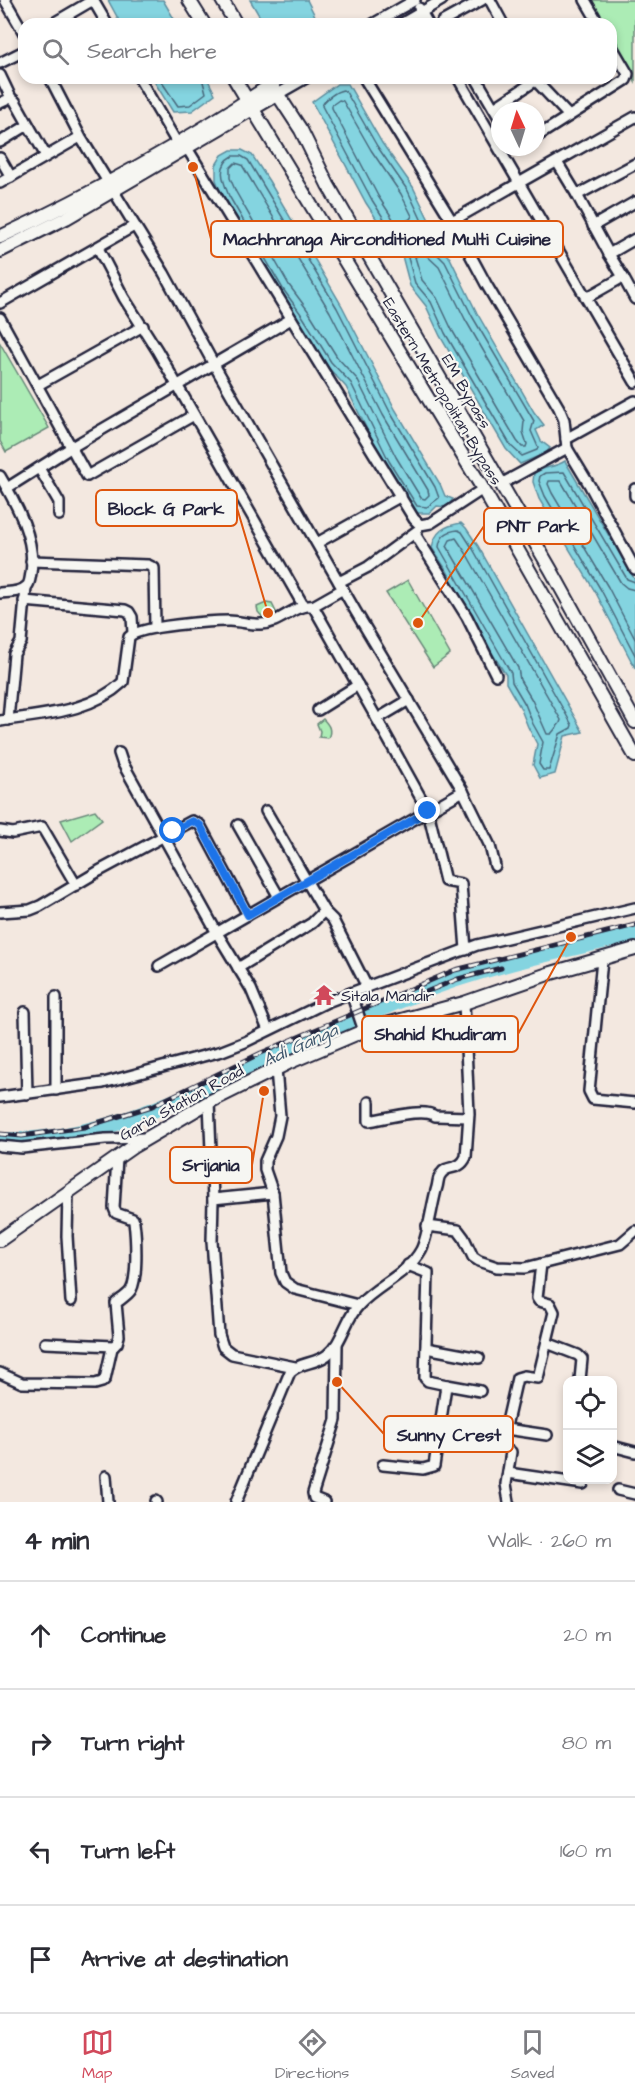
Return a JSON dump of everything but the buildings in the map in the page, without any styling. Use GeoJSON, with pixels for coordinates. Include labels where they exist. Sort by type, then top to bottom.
{"type":"FeatureCollection","features":[{"type":"Feature","properties":{"kind":"main road"},"geometry":{"type":"LineString","coordinates":[[189,0],[200,18]]}},
{"type":"Feature","properties":{"kind":"main road"},"geometry":{"type":"LineString","coordinates":[[222,0],[232,18]]}},
{"type":"Feature","properties":{"kind":"main road","name":"Eastern Metropolitan Bypass"},"geometry":{"type":"LineString","coordinates":[[237,84],[483,489],[635,756]]}},
{"type":"Feature","properties":{"kind":"main road"},"geometry":{"type":"LineString","coordinates":[[0,251],[249,105],[275,84]]}},
{"type":"Feature","properties":{"kind":"main road","name":"EM Bypass"},"geometry":{"type":"LineString","coordinates":[[275,84],[328,185],[635,722]]}},
{"type":"Feature","properties":{"kind":"main road"},"geometry":{"type":"LineString","coordinates":[[0,237],[111,186]]}},
{"type":"Feature","properties":{"kind":"main road","name":"Garia Station Road"},"geometry":{"type":"LineString","coordinates":[[0,1240],[148,1138],[209,1102],[276,1069],[364,1031],[425,1012],[464,1003],[548,974],[635,949]]}},
{"type":"Feature","properties":{"kind":"street"},"geometry":{"type":"LineString","coordinates":[[5,0],[18,23]]}},
{"type":"Feature","properties":{"kind":"street"},"geometry":{"type":"LineString","coordinates":[[62,18],[93,0],[104,18]]}},
{"type":"Feature","properties":{"kind":"street"},"geometry":{"type":"LineString","coordinates":[[384,18],[415,0],[425,18]]}},
{"type":"Feature","properties":{"kind":"street"},"geometry":{"type":"LineString","coordinates":[[412,18],[442,0]]}},
{"type":"Feature","properties":{"kind":"street"},"geometry":{"type":"LineString","coordinates":[[449,18],[482,0]]}},
{"type":"Feature","properties":{"kind":"street"},"geometry":{"type":"LineString","coordinates":[[490,0],[500,18]]}},
{"type":"Feature","properties":{"kind":"street"},"geometry":{"type":"LineString","coordinates":[[585,0],[596,18]]}},
{"type":"Feature","properties":{"kind":"street"},"geometry":{"type":"LineString","coordinates":[[0,63],[18,54]]}},
{"type":"Feature","properties":{"kind":"street"},"geometry":{"type":"LineString","coordinates":[[545,131],[626,80],[628,77],[626,70],[617,55]]}},
{"type":"Feature","properties":{"kind":"street"},"geometry":{"type":"LineString","coordinates":[[0,75],[46,156]]}},
{"type":"Feature","properties":{"kind":"street"},"geometry":{"type":"LineString","coordinates":[[53,84],[80,137],[164,273],[316,543],[464,791],[490,846],[495,866]]}},
{"type":"Feature","properties":{"kind":"street"},"geometry":{"type":"LineString","coordinates":[[143,84],[414,519],[496,675]]}},
{"type":"Feature","properties":{"kind":"street"},"geometry":{"type":"LineString","coordinates":[[368,84],[452,222],[559,408],[564,420],[566,444],[635,569]]}},
{"type":"Feature","properties":{"kind":"street"},"geometry":{"type":"LineString","coordinates":[[461,84],[635,382]]}},
{"type":"Feature","properties":{"kind":"street"},"geometry":{"type":"LineString","coordinates":[[480,84],[491,103]]}},
{"type":"Feature","properties":{"kind":"street"},"geometry":{"type":"LineString","coordinates":[[503,102],[528,84]]}},
{"type":"Feature","properties":{"kind":"street"},"geometry":{"type":"LineString","coordinates":[[538,84],[569,116]]}},
{"type":"Feature","properties":{"kind":"street"},"geometry":{"type":"LineString","coordinates":[[0,103],[11,98]]}},
{"type":"Feature","properties":{"kind":"street"},"geometry":{"type":"LineString","coordinates":[[452,222],[635,117]]}},
{"type":"Feature","properties":{"kind":"street"},"geometry":{"type":"LineString","coordinates":[[0,142],[28,125]]}},
{"type":"Feature","properties":{"kind":"street"},"geometry":{"type":"LineString","coordinates":[[0,183],[80,137]]}},
{"type":"Feature","properties":{"kind":"street"},"geometry":{"type":"LineString","coordinates":[[0,158],[11,177]]}},
{"type":"Feature","properties":{"kind":"street"},"geometry":{"type":"LineString","coordinates":[[557,162],[634,296]]}},
{"type":"Feature","properties":{"kind":"street"},"geometry":{"type":"LineString","coordinates":[[577,195],[635,164]]}},
{"type":"Feature","properties":{"kind":"street"},"geometry":{"type":"LineString","coordinates":[[594,226],[635,202]]}},
{"type":"Feature","properties":{"kind":"street"},"geometry":{"type":"LineString","coordinates":[[0,303],[98,249],[134,226]]}},
{"type":"Feature","properties":{"kind":"street"},"geometry":{"type":"LineString","coordinates":[[609,254],[635,239]]}},
{"type":"Feature","properties":{"kind":"street"},"geometry":{"type":"LineString","coordinates":[[98,249],[124,298],[143,326],[308,606],[358,685],[428,811],[445,881],[459,883],[462,887],[466,950]]}},
{"type":"Feature","properties":{"kind":"street"},"geometry":{"type":"LineString","coordinates":[[586,298],[623,277]]}},
{"type":"Feature","properties":{"kind":"street"},"geometry":{"type":"LineString","coordinates":[[0,318],[87,476],[194,415]]}},
{"type":"Feature","properties":{"kind":"street"},"geometry":{"type":"LineString","coordinates":[[7,488],[213,363],[291,319]]}},
{"type":"Feature","properties":{"kind":"street"},"geometry":{"type":"LineString","coordinates":[[38,386],[143,326]]}},
{"type":"Feature","properties":{"kind":"street"},"geometry":{"type":"LineString","coordinates":[[501,484],[635,401]]}},
{"type":"Feature","properties":{"kind":"street"},"geometry":{"type":"LineString","coordinates":[[39,468],[59,502],[59,515]]}},
{"type":"Feature","properties":{"kind":"street"},"geometry":{"type":"LineString","coordinates":[[0,476],[27,531],[31,561],[29,583],[24,601],[21,642],[14,654],[4,720],[41,716],[79,707],[108,694],[123,682],[127,647],[132,633],[132,617],[129,612],[24,601]]}},
{"type":"Feature","properties":{"kind":"street"},"geometry":{"type":"LineString","coordinates":[[132,633],[154,628],[220,621],[241,621],[262,625],[273,622],[308,606],[368,567],[418,530],[483,489]]}},
{"type":"Feature","properties":{"kind":"street"},"geometry":{"type":"LineString","coordinates":[[635,489],[635,496]]}},
{"type":"Feature","properties":{"kind":"street"},"geometry":{"type":"LineString","coordinates":[[316,543],[400,496]]}},
{"type":"Feature","properties":{"kind":"street"},"geometry":{"type":"LineString","coordinates":[[31,561],[148,565],[154,568],[154,628]]}},
{"type":"Feature","properties":{"kind":"street"},"geometry":{"type":"LineString","coordinates":[[0,593],[26,588]]}},
{"type":"Feature","properties":{"kind":"street"},"geometry":{"type":"LineString","coordinates":[[318,710],[358,685]]}},
{"type":"Feature","properties":{"kind":"street"},"geometry":{"type":"LineString","coordinates":[[377,719],[409,700]]}},
{"type":"Feature","properties":{"kind":"street"},"geometry":{"type":"LineString","coordinates":[[119,753],[163,837],[251,989],[268,1030]]}},
{"type":"Feature","properties":{"kind":"street"},"geometry":{"type":"LineString","coordinates":[[159,966],[464,791]]}},
{"type":"Feature","properties":{"kind":"street"},"geometry":{"type":"LineString","coordinates":[[266,811],[324,911],[333,920],[367,987]]}},
{"type":"Feature","properties":{"kind":"street"},"geometry":{"type":"LineString","coordinates":[[0,912],[30,910],[40,906],[187,823],[196,822],[248,915]]}},
{"type":"Feature","properties":{"kind":"street"},"geometry":{"type":"LineString","coordinates":[[238,825],[279,897]]}},
{"type":"Feature","properties":{"kind":"street"},"geometry":{"type":"LineString","coordinates":[[0,831],[13,833],[42,827],[76,885]]}},
{"type":"Feature","properties":{"kind":"street"},"geometry":{"type":"LineString","coordinates":[[0,1097],[103,1083],[222,1051],[351,993],[477,945],[635,908]]}},
{"type":"Feature","properties":{"kind":"street"},"geometry":{"type":"LineString","coordinates":[[238,968],[312,923],[324,911]]}},
{"type":"Feature","properties":{"kind":"street"},"geometry":{"type":"LineString","coordinates":[[602,960],[589,1091],[593,1099],[635,1102]]}},
{"type":"Feature","properties":{"kind":"street"},"geometry":{"type":"LineString","coordinates":[[351,993],[364,1031]]}},
{"type":"Feature","properties":{"kind":"street"},"geometry":{"type":"LineString","coordinates":[[56,997],[56,1090]]}},
{"type":"Feature","properties":{"kind":"street"},"geometry":{"type":"LineString","coordinates":[[209,1102],[213,1199],[212,1241],[219,1335],[223,1347],[232,1354],[295,1367],[316,1362],[337,1345],[358,1305],[416,1258],[423,1247],[441,1173],[459,1167],[466,1157],[468,1117],[464,1003]]}},
{"type":"Feature","properties":{"kind":"street"},"geometry":{"type":"LineString","coordinates":[[25,1012],[27,1094]]}},
{"type":"Feature","properties":{"kind":"street"},"geometry":{"type":"LineString","coordinates":[[276,1069],[280,1116],[276,1136],[265,1161],[265,1170],[273,1194],[281,1273],[285,1282],[295,1288],[358,1305]]}},
{"type":"Feature","properties":{"kind":"street"},"geometry":{"type":"LineString","coordinates":[[369,1102],[369,1121],[408,1114],[431,1113],[435,1116],[468,1117]]}},
{"type":"Feature","properties":{"kind":"street"},"geometry":{"type":"LineString","coordinates":[[0,1146],[22,1148],[105,1139],[148,1138]]}},
{"type":"Feature","properties":{"kind":"street","name":"Garia Station Road"},"geometry":{"type":"LineString","coordinates":[[0,1372],[21,1383],[102,1382],[105,1379],[119,1336],[116,1303],[127,1295],[133,1285],[136,1257],[133,1219],[116,1213],[114,1208],[117,1158]]}},
{"type":"Feature","properties":{"kind":"street"},"geometry":{"type":"LineString","coordinates":[[68,1192],[67,1236],[71,1301]]}},
{"type":"Feature","properties":{"kind":"street"},"geometry":{"type":"LineString","coordinates":[[213,1199],[273,1194]]}},
{"type":"Feature","properties":{"kind":"street"},"geometry":{"type":"LineString","coordinates":[[427,1226],[458,1230],[473,1257],[488,1264],[497,1267],[525,1268],[620,1244],[635,1232]]}},
{"type":"Feature","properties":{"kind":"street"},"geometry":{"type":"LineString","coordinates":[[502,1444],[517,1378],[524,1376],[538,1378],[554,1312],[550,1304],[539,1301],[537,1298],[541,1264]]}},
{"type":"Feature","properties":{"kind":"street"},"geometry":{"type":"LineString","coordinates":[[408,1265],[428,1273],[426,1380],[480,1391]]}},
{"type":"Feature","properties":{"kind":"street"},"geometry":{"type":"LineString","coordinates":[[45,1343],[114,1346]]}},
{"type":"Feature","properties":{"kind":"street"},"geometry":{"type":"LineString","coordinates":[[547,1343],[578,1355],[582,1359],[580,1376]]}},
{"type":"Feature","properties":{"kind":"street"},"geometry":{"type":"LineString","coordinates":[[324,1502],[314,1498],[312,1493],[336,1420],[337,1345]]}},
{"type":"Feature","properties":{"kind":"street"},"geometry":{"type":"LineString","coordinates":[[426,1348],[479,1358]]}},
{"type":"Feature","properties":{"kind":"street"},"geometry":{"type":"LineString","coordinates":[[236,1502],[290,1372],[295,1367]]}},
{"type":"Feature","properties":{"kind":"street"},"geometry":{"type":"LineString","coordinates":[[383,1465],[423,1469],[434,1466],[447,1384]]}},
{"type":"Feature","properties":{"kind":"street"},"geometry":{"type":"LineString","coordinates":[[506,1429],[547,1435]]}},
{"type":"Feature","properties":{"kind":"street"},"geometry":{"type":"LineString","coordinates":[[617,1447],[635,1452]]}},
{"type":"Feature","properties":{"kind":"street"},"geometry":{"type":"LineString","coordinates":[[508,1502],[506,1489],[511,1452]]}},
{"type":"Feature","properties":{"kind":"street"},"geometry":{"type":"LineString","coordinates":[[508,1473],[563,1481]]}},
{"type":"Feature","properties":{"kind":"street"},"geometry":{"type":"LineString","coordinates":[[106,1476],[108,1502]]}},
{"type":"Feature","properties":{"kind":"street"},"geometry":{"type":"LineString","coordinates":[[618,1490],[635,1494]]}},
{"type":"Feature","properties":{"kind":"green space"},"geometry":{"type":"Polygon","coordinates":[[[589,0],[635,0],[635,82],[617,50],[617,18],[600,18],[589,0]]]}},
{"type":"Feature","properties":{"kind":"green space"},"geometry":{"type":"Polygon","coordinates":[[[0,343],[49,428],[6,452],[0,441],[0,343]]]}},
{"type":"Feature","properties":{"kind":"green space"},"geometry":{"type":"Polygon","coordinates":[[[408,580],[450,654],[433,667],[386,593],[408,580]]]}},
{"type":"Feature","properties":{"kind":"green space"},"geometry":{"type":"Polygon","coordinates":[[[266,603],[272,604],[278,616],[267,622],[258,612],[257,607],[266,603]]]}},
{"type":"Feature","properties":{"kind":"green space"},"geometry":{"type":"Polygon","coordinates":[[[323,719],[329,728],[328,738],[319,737],[320,731],[317,724],[323,719]]]}},
{"type":"Feature","properties":{"kind":"green space"},"geometry":{"type":"Polygon","coordinates":[[[95,810],[102,819],[72,841],[61,820],[95,810]]]}},
{"type":"Feature","properties":{"kind":"water"},"geometry":{"type":"Polygon","coordinates":[[[108,0],[163,0],[174,18],[118,18],[108,0]]]}},
{"type":"Feature","properties":{"kind":"water"},"geometry":{"type":"Polygon","coordinates":[[[250,0],[307,0],[316,18],[260,18],[250,0]]]}},
{"type":"Feature","properties":{"kind":"water"},"geometry":{"type":"Polygon","coordinates":[[[156,84],[210,84],[215,94],[192,111],[173,112],[156,84]]]}},
{"type":"Feature","properties":{"kind":"water"},"geometry":{"type":"Polygon","coordinates":[[[337,84],[348,84],[382,143],[413,187],[429,220],[425,227],[396,242],[389,238],[366,203],[312,102],[337,84]]]}},
{"type":"Feature","properties":{"kind":"water"},"geometry":{"type":"Polygon","coordinates":[[[231,150],[242,150],[252,155],[269,181],[342,306],[395,409],[445,496],[453,499],[447,507],[437,506],[430,513],[415,513],[384,464],[346,387],[326,365],[298,320],[277,292],[249,239],[223,198],[216,180],[216,165],[222,155],[231,150]]]}},
{"type":"Feature","properties":{"kind":"water"},"geometry":{"type":"Polygon","coordinates":[[[428,237],[450,258],[477,313],[534,412],[544,425],[536,430],[541,441],[550,448],[546,453],[520,464],[506,449],[440,336],[426,306],[410,286],[401,252],[405,245],[428,237]]]}},
{"type":"Feature","properties":{"kind":"water"},"geometry":{"type":"Polygon","coordinates":[[[565,461],[635,580],[635,668],[596,593],[539,499],[533,482],[534,473],[565,461]]]}},
{"type":"Feature","properties":{"kind":"water"},"geometry":{"type":"Polygon","coordinates":[[[461,523],[478,546],[583,732],[565,736],[555,774],[540,778],[533,765],[537,744],[506,683],[506,675],[432,548],[435,537],[441,530],[461,523]]]}},
{"type":"Feature","properties":{"kind":"waterway","name":"Adi Ganga"},"geometry":{"type":"LineString","coordinates":[[0,1140],[66,1135],[129,1119],[190,1095],[348,1022],[435,986],[520,961],[635,934]]}},
{"type":"Feature","properties":{"kind":"railway"},"geometry":{"type":"LineString","coordinates":[[0,1134],[22,1136],[84,1127],[152,1106],[261,1053],[455,970],[635,925]]}},
{"type":"Feature","properties":{"kind":"railway"},"geometry":{"type":"LineString","coordinates":[[416,996],[458,979],[501,968]]}},
{"type":"Feature","properties":{"kind":"place","name":"Machhranga Airconditioned Multi Cuisine"},"geometry":{"type":"Point","coordinates":[193,167]}},
{"type":"Feature","properties":{"kind":"place","name":"Block G Park"},"geometry":{"type":"Point","coordinates":[268,613]}},
{"type":"Feature","properties":{"kind":"place","name":"PNT Park"},"geometry":{"type":"Point","coordinates":[418,623]}},
{"type":"Feature","properties":{"kind":"place","name":"Shahid Khudiram"},"geometry":{"type":"Point","coordinates":[571,937]}},
{"type":"Feature","properties":{"kind":"place","name":"Sitala Mandir"},"geometry":{"type":"Point","coordinates":[324,995]}},
{"type":"Feature","properties":{"kind":"place","name":"Srijania"},"geometry":{"type":"Point","coordinates":[264,1091]}},
{"type":"Feature","properties":{"kind":"place","name":"Sunny Crest"},"geometry":{"type":"Point","coordinates":[337,1382]}},
{"type":"Feature","properties":{"kind":"route"},"geometry":{"type":"LineString","coordinates":[[173,831],[192,821],[200,825],[248,915],[428,811]]}}]}
